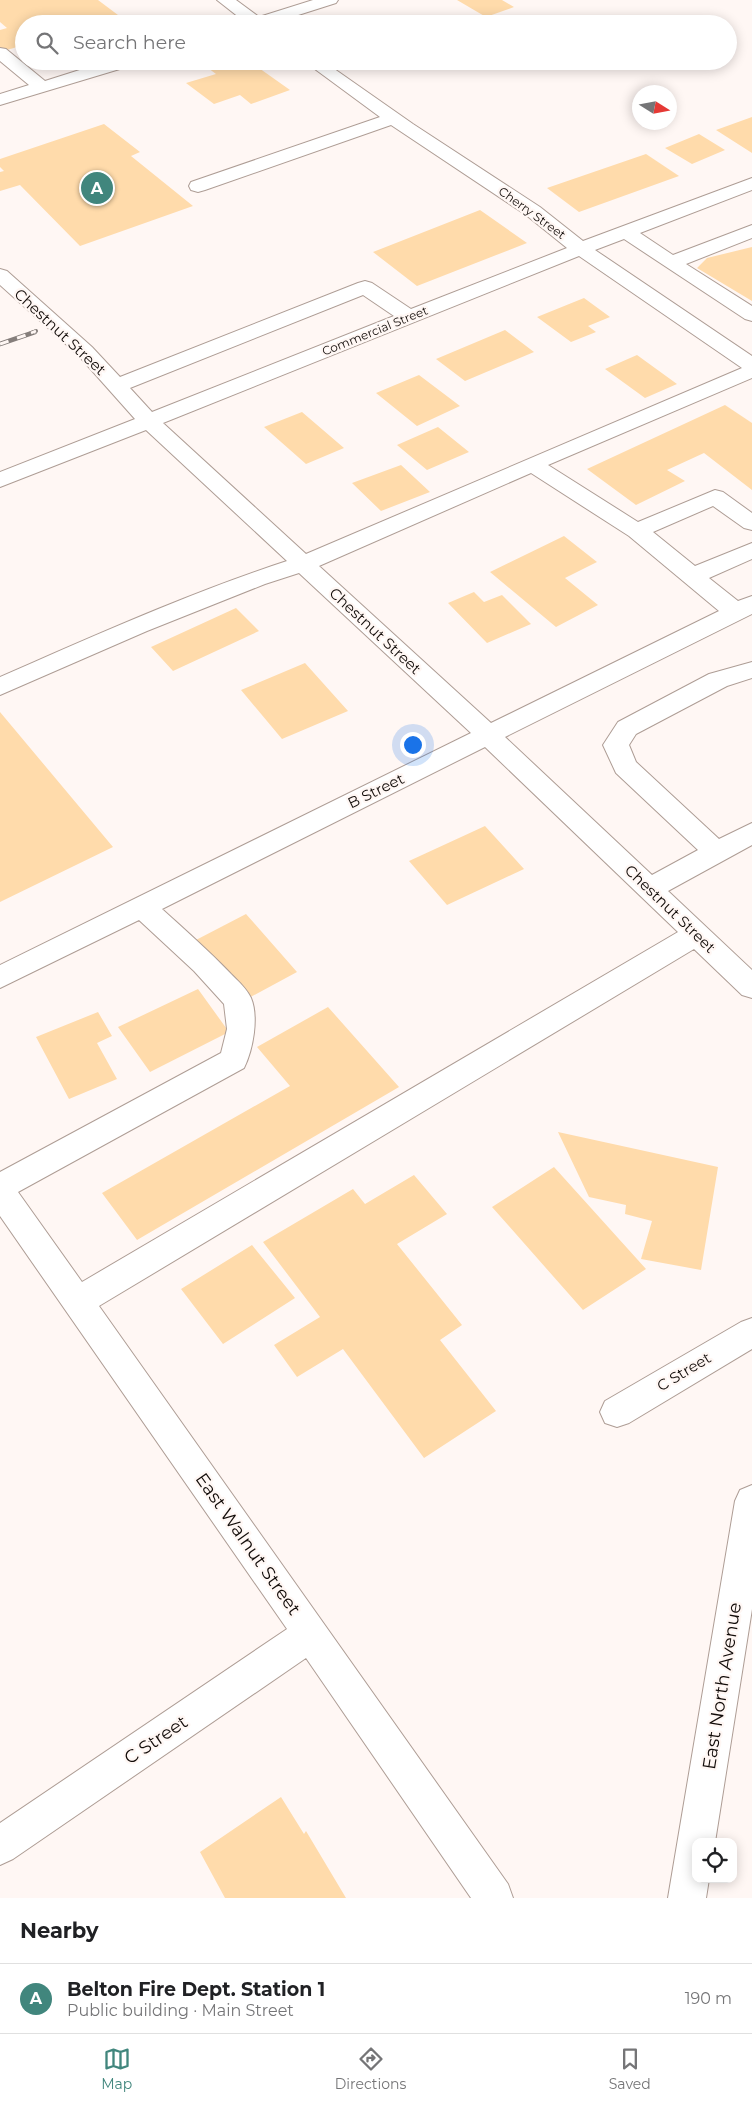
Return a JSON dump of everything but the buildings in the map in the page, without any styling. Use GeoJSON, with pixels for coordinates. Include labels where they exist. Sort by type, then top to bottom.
{"type":"FeatureCollection","features":[{"type":"Feature","properties":{"kind":"street"},"geometry":{"type":"LineString","coordinates":[[225,0],[245,15]]}},
{"type":"Feature","properties":{"kind":"street"},"geometry":{"type":"LineString","coordinates":[[282,15],[330,0]]}},
{"type":"Feature","properties":{"kind":"street"},"geometry":{"type":"LineString","coordinates":[[0,53],[15,65]]}},
{"type":"Feature","properties":{"kind":"street"},"geometry":{"type":"LineString","coordinates":[[22,70],[42,86]]}},
{"type":"Feature","properties":{"kind":"street"},"geometry":{"type":"LineString","coordinates":[[0,100],[96,70]]}},
{"type":"Feature","properties":{"kind":"street","name":"Cherry Street"},"geometry":{"type":"LineString","coordinates":[[325,70],[533,211],[582,249],[752,365]]}},
{"type":"Feature","properties":{"kind":"street"},"geometry":{"type":"LineString","coordinates":[[198,186],[393,118]]}},
{"type":"Feature","properties":{"kind":"street","name":"Commercial Street"},"geometry":{"type":"LineString","coordinates":[[0,480],[626,232],[734,219],[752,184]]}},
{"type":"Feature","properties":{"kind":"street"},"geometry":{"type":"LineString","coordinates":[[672,263],[734,219]]}},
{"type":"Feature","properties":{"kind":"street"},"geometry":{"type":"LineString","coordinates":[[626,232],[752,315]]}},
{"type":"Feature","properties":{"kind":"street","name":"Chestnut Street"},"geometry":{"type":"LineString","coordinates":[[0,275],[85,351],[149,421],[488,735],[752,987]]}},
{"type":"Feature","properties":{"kind":"street"},"geometry":{"type":"LineString","coordinates":[[116,386],[365,287],[409,317]]}},
{"type":"Feature","properties":{"kind":"street"},"geometry":{"type":"LineString","coordinates":[[0,687],[139,625],[257,579],[303,564],[752,371]]}},
{"type":"Feature","properties":{"kind":"street"},"geometry":{"type":"LineString","coordinates":[[532,464],[637,531],[692,576],[744,608]]}},
{"type":"Feature","properties":{"kind":"street"},"geometry":{"type":"LineString","coordinates":[[637,531],[715,497],[752,522]]}},
{"type":"Feature","properties":{"kind":"street"},"geometry":{"type":"LineString","coordinates":[[692,576],[752,550]]}},
{"type":"Feature","properties":{"kind":"street","name":"B Street"},"geometry":{"type":"LineString","coordinates":[[0,977],[744,608]]}},
{"type":"Feature","properties":{"kind":"street"},"geometry":{"type":"LineString","coordinates":[[716,852],[625,767],[616,745],[627,728],[718,680],[752,670]]}},
{"type":"Feature","properties":{"kind":"street"},"geometry":{"type":"LineString","coordinates":[[649,889],[752,833]]}},
{"type":"Feature","properties":{"kind":"street"},"geometry":{"type":"LineString","coordinates":[[0,1187],[234,1060],[241,1028],[238,1000],[204,963],[142,907]]}},
{"type":"Feature","properties":{"kind":"street"},"geometry":{"type":"LineString","coordinates":[[77,1302],[697,934]]}},
{"type":"Feature","properties":{"kind":"street","name":"East Walnut Street"},"geometry":{"type":"LineString","coordinates":[[0,1191],[494,1898]]}},
{"type":"Feature","properties":{"kind":"street","name":"C Street"},"geometry":{"type":"LineString","coordinates":[[617,1412],[752,1332]]}},
{"type":"Feature","properties":{"kind":"street","name":"East North Avenue"},"geometry":{"type":"LineString","coordinates":[[697,1838],[752,1501]]}},
{"type":"Feature","properties":{"kind":"street","name":"C Street"},"geometry":{"type":"LineString","coordinates":[[0,1846],[311,1634]]}},
{"type":"Feature","properties":{"kind":"street","name":"East North Avenue"},"geometry":{"type":"LineString","coordinates":[[687,1898],[692,1867]]}},
{"type":"Feature","properties":{"kind":"railway"},"geometry":{"type":"LineString","coordinates":[[31,333],[36,331]]}},
{"type":"Feature","properties":{"kind":"railway"},"geometry":{"type":"LineString","coordinates":[[0,344],[35,332]]}},
{"type":"Feature","properties":{"kind":"place","name":"Belton Fire Dept. Station 1"},"geometry":{"type":"Point","coordinates":[97,188]}}]}
